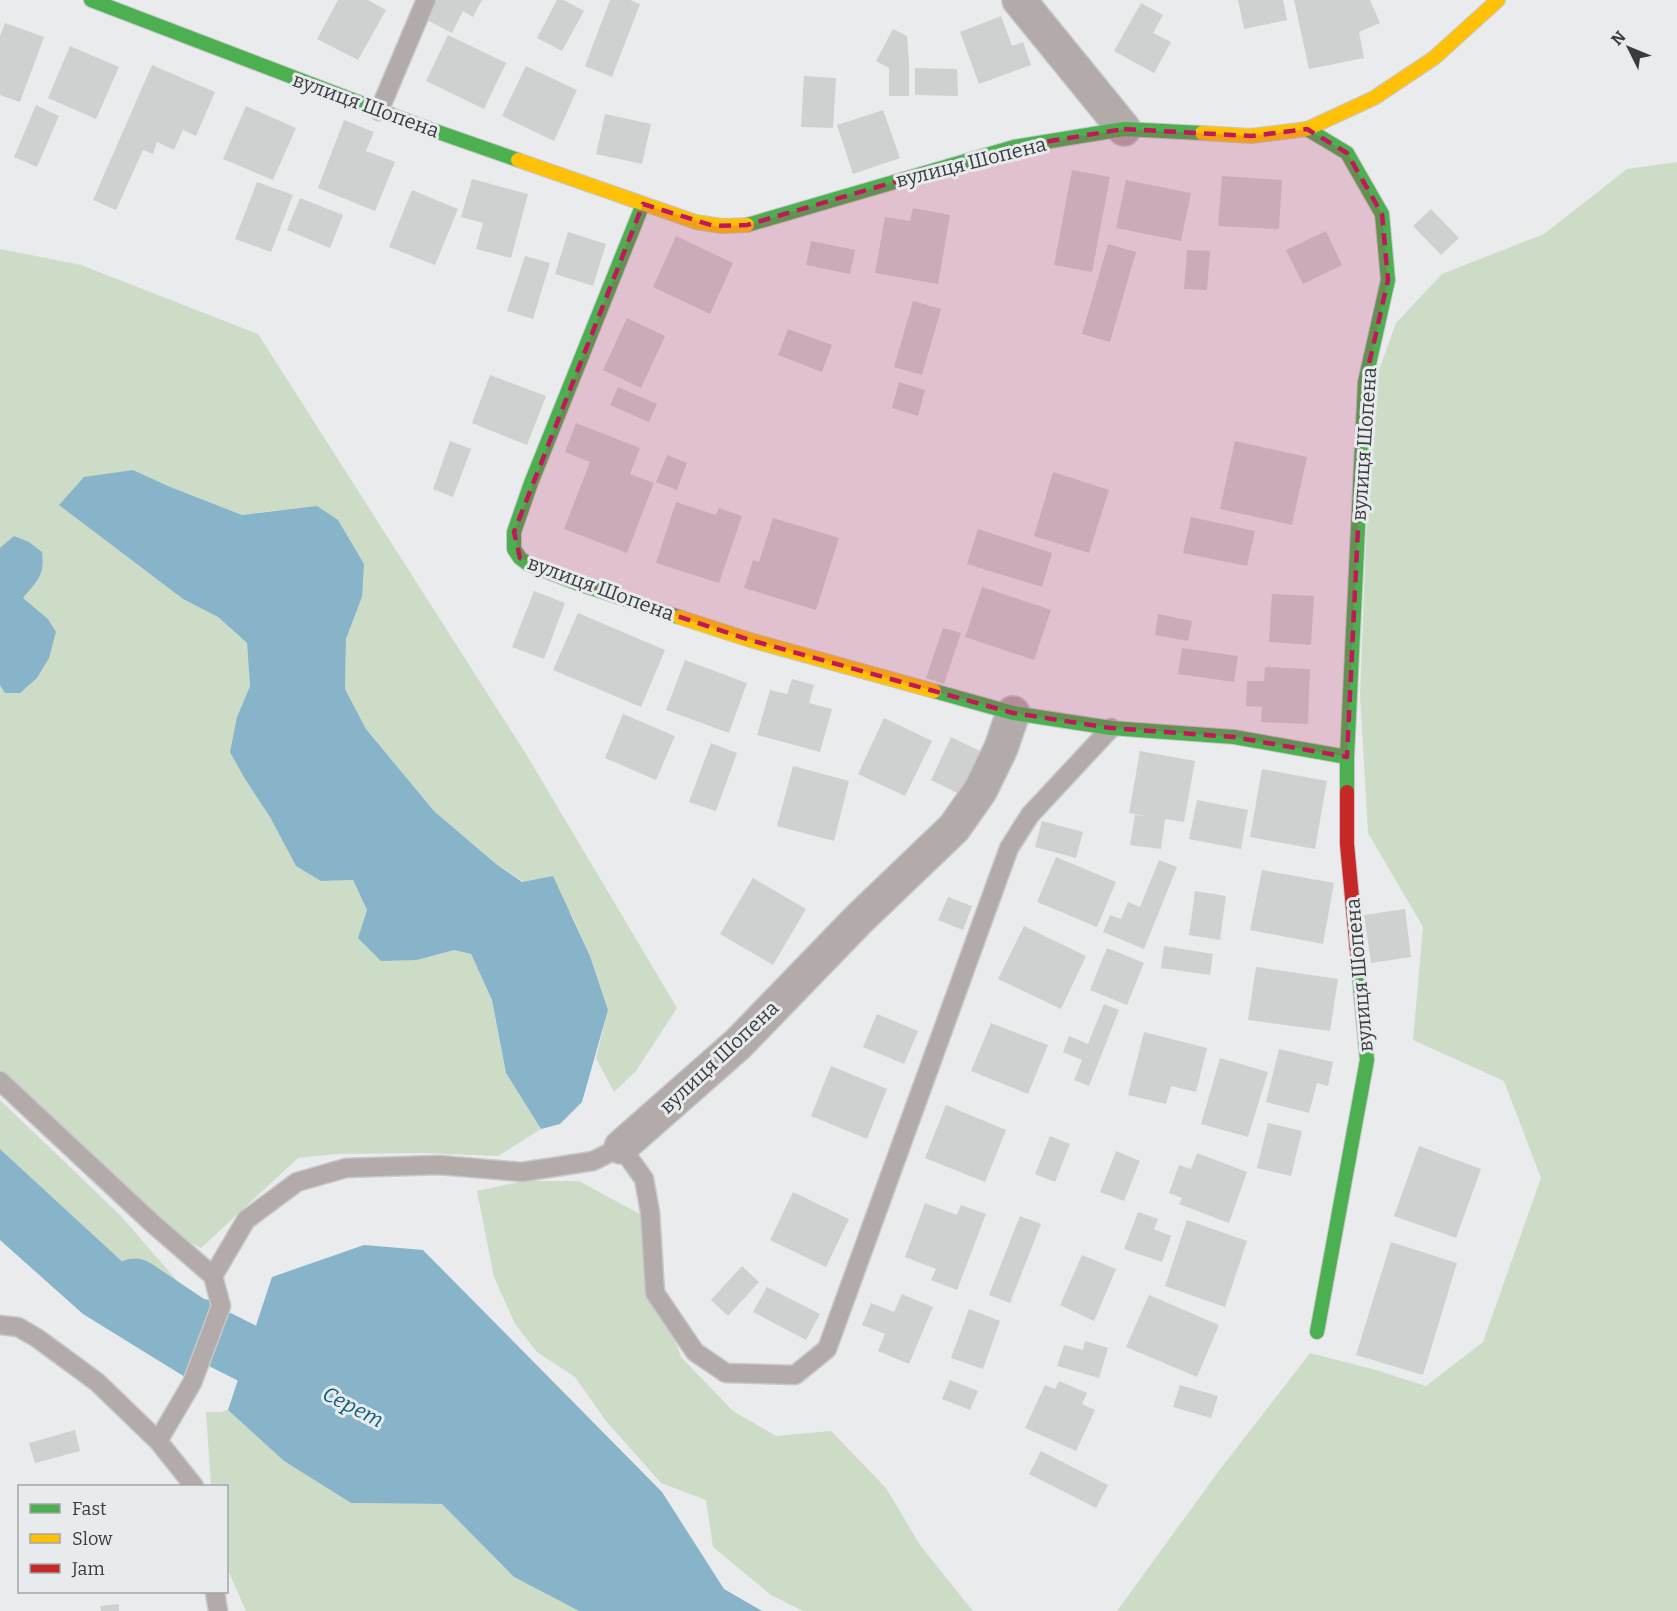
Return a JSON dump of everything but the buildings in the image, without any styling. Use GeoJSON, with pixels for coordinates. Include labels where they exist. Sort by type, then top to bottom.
{"type":"FeatureCollection","features":[{"type":"Feature","properties":{"kind":"street","name":"вулиця Шопена"},"geometry":{"type":"LineString","coordinates":[[91,0],[379,111],[643,204],[714,226],[747,225],[1014,147],[1124,129],[1251,136],[1306,129],[1374,98],[1434,58],[1495,4]]}},
{"type":"Feature","properties":{"kind":"street"},"geometry":{"type":"LineString","coordinates":[[1019,0],[1124,129]]}},
{"type":"Feature","properties":{"kind":"street","name":"вулиця Шопена"},"geometry":{"type":"LineString","coordinates":[[1306,129],[1347,153],[1382,214],[1388,280],[1365,382],[1347,757],[1347,844],[1367,1060],[1317,1332]]}},
{"type":"Feature","properties":{"kind":"street","name":"вулиця Шопена"},"geometry":{"type":"LineString","coordinates":[[643,204],[531,483],[514,532],[514,549],[520,558],[528,564],[579,584],[750,640],[1013,714],[1111,728],[1234,737],[1347,757]]}},
{"type":"Feature","properties":{"kind":"street","name":"вулиця Шопена"},"geometry":{"type":"LineString","coordinates":[[621,1147],[738,1044],[859,919],[954,828],[980,791],[1001,748],[1013,714]]}},
{"type":"Feature","properties":{"kind":"lane"},"geometry":{"type":"LineString","coordinates":[[379,111],[426,0]]}},
{"type":"Feature","properties":{"kind":"lane"},"geometry":{"type":"LineString","coordinates":[[1495,4],[1508,0]]}},
{"type":"Feature","properties":{"kind":"lane"},"geometry":{"type":"LineString","coordinates":[[213,1276],[246,1220],[297,1182],[346,1168],[439,1165],[522,1172],[593,1161],[621,1147],[644,1179],[650,1212],[655,1293],[695,1352],[726,1373],[795,1375],[827,1349],[1010,848],[1030,814],[1111,728]]}},
{"type":"Feature","properties":{"kind":"lane"},"geometry":{"type":"LineString","coordinates":[[0,1081],[125,1198],[213,1276],[221,1306],[192,1383],[158,1441]]}},
{"type":"Feature","properties":{"kind":"lane"},"geometry":{"type":"LineString","coordinates":[[0,1324],[18,1327],[37,1338],[97,1382],[158,1441],[193,1485]]}},
{"type":"Feature","properties":{"kind":"lane"},"geometry":{"type":"LineString","coordinates":[[215,1593],[218,1611]]}},
{"type":"Feature","properties":{"kind":"highlighted area"},"geometry":{"type":"Polygon","coordinates":[[[1124,129],[1251,136],[1307,129],[1347,153],[1382,214],[1388,280],[1365,382],[1347,757],[1234,737],[1111,728],[1013,713],[750,640],[579,584],[520,558],[514,532],[643,204],[714,226],[747,225],[1014,147],[1124,129]]]}},
{"type":"Feature","properties":{"kind":"green space"},"geometry":{"type":"Polygon","coordinates":[[[1677,162],[1677,1611],[1117,1611],[1218,1472],[1310,1353],[1426,1386],[1483,1342],[1541,1178],[1504,1081],[1413,1040],[1423,927],[1368,833],[1360,695],[1372,389],[1396,323],[1442,274],[1544,234],[1627,169],[1677,162]]]}},
{"type":"Feature","properties":{"kind":"green space"},"geometry":{"type":"Polygon","coordinates":[[[0,249],[81,265],[258,334],[526,754],[677,1008],[636,1071],[614,1092],[596,1058],[608,1010],[590,956],[571,913],[496,864],[434,811],[366,729],[345,689],[346,639],[362,597],[279,510],[242,515],[133,470],[60,505],[183,599],[218,617],[247,643],[250,686],[237,717],[245,779],[270,817],[296,865],[321,881],[353,880],[367,910],[417,960],[454,950],[471,954],[492,1000],[506,1073],[541,1129],[498,1156],[422,1153],[336,1154],[298,1158],[201,1248],[172,1233],[0,1071],[0,249]]]}},
{"type":"Feature","properties":{"kind":"green space"},"geometry":{"type":"Polygon","coordinates":[[[0,1100],[121,1216],[191,1297],[153,1290],[0,1149],[0,1100]]]}},
{"type":"Feature","properties":{"kind":"green space"},"geometry":{"type":"Polygon","coordinates":[[[524,1181],[579,1181],[647,1218],[654,1281],[681,1357],[733,1411],[776,1436],[831,1431],[886,1488],[920,1545],[973,1611],[803,1611],[771,1595],[713,1547],[706,1500],[661,1483],[606,1421],[575,1377],[537,1352],[515,1324],[494,1277],[477,1191],[524,1181]]]}},
{"type":"Feature","properties":{"kind":"green space"},"geometry":{"type":"Polygon","coordinates":[[[228,1410],[284,1461],[351,1503],[442,1504],[514,1577],[579,1611],[246,1611],[228,1570],[228,1485],[211,1485],[206,1412],[228,1410]]]}},
{"type":"Feature","properties":{"kind":"water"},"geometry":{"type":"Polygon","coordinates":[[[133,470],[242,515],[317,506],[338,520],[364,564],[362,597],[346,639],[345,689],[366,729],[434,811],[496,864],[522,882],[553,876],[590,956],[608,1010],[582,1102],[560,1124],[541,1129],[506,1073],[492,1000],[471,954],[454,950],[417,960],[381,961],[358,938],[367,910],[353,880],[321,881],[296,866],[270,817],[230,752],[237,717],[250,686],[247,643],[218,617],[183,599],[59,505],[84,477],[133,470]]]}},
{"type":"Feature","properties":{"kind":"water"},"geometry":{"type":"Polygon","coordinates":[[[14,536],[29,542],[42,552],[41,573],[23,598],[48,619],[56,632],[49,658],[37,678],[20,693],[5,693],[0,685],[0,548],[14,536]]]}},
{"type":"Feature","properties":{"kind":"water"},"geometry":{"type":"Polygon","coordinates":[[[0,1149],[153,1290],[210,1300],[185,1377],[83,1314],[0,1240],[0,1149]]]}},
{"type":"Feature","properties":{"kind":"water"},"geometry":{"type":"Polygon","coordinates":[[[364,1245],[423,1250],[662,1492],[724,1589],[762,1611],[579,1611],[514,1577],[442,1504],[351,1503],[284,1461],[228,1410],[272,1277],[364,1245]]]}},
{"type":"Feature","properties":{"kind":"waterway","name":"Серет"},"geometry":{"type":"LineString","coordinates":[[135,1287],[193,1326],[316,1388]]}},
{"type":"Feature","properties":{"kind":"traffic: fast"},"geometry":{"type":"LineString","coordinates":[[91,0],[418,125],[518,160]]}},
{"type":"Feature","properties":{"kind":"traffic: fast"},"geometry":{"type":"LineString","coordinates":[[747,225],[1014,147],[1124,129],[1202,133]]}},
{"type":"Feature","properties":{"kind":"traffic: fast"},"geometry":{"type":"LineString","coordinates":[[1307,129],[1347,153],[1382,214],[1388,280],[1365,382],[1347,792]]}},
{"type":"Feature","properties":{"kind":"traffic: fast"},"geometry":{"type":"LineString","coordinates":[[643,204],[531,483],[514,532],[514,549],[528,564],[579,584],[679,617]]}},
{"type":"Feature","properties":{"kind":"traffic: fast"},"geometry":{"type":"LineString","coordinates":[[934,691],[1013,713],[1111,728],[1234,737],[1347,757]]}},
{"type":"Feature","properties":{"kind":"traffic: fast"},"geometry":{"type":"LineString","coordinates":[[1317,1332],[1367,1060],[1358,963]]}},
{"type":"Feature","properties":{"kind":"traffic: slow"},"geometry":{"type":"LineString","coordinates":[[1202,133],[1251,136],[1307,129],[1374,98],[1434,58],[1498,0]]}},
{"type":"Feature","properties":{"kind":"traffic: slow"},"geometry":{"type":"LineString","coordinates":[[518,160],[696,222],[722,226],[747,225]]}},
{"type":"Feature","properties":{"kind":"traffic: slow"},"geometry":{"type":"LineString","coordinates":[[679,617],[750,640],[934,691]]}},
{"type":"Feature","properties":{"kind":"traffic: jam"},"geometry":{"type":"LineString","coordinates":[[1347,792],[1347,844],[1358,963]]}}]}
